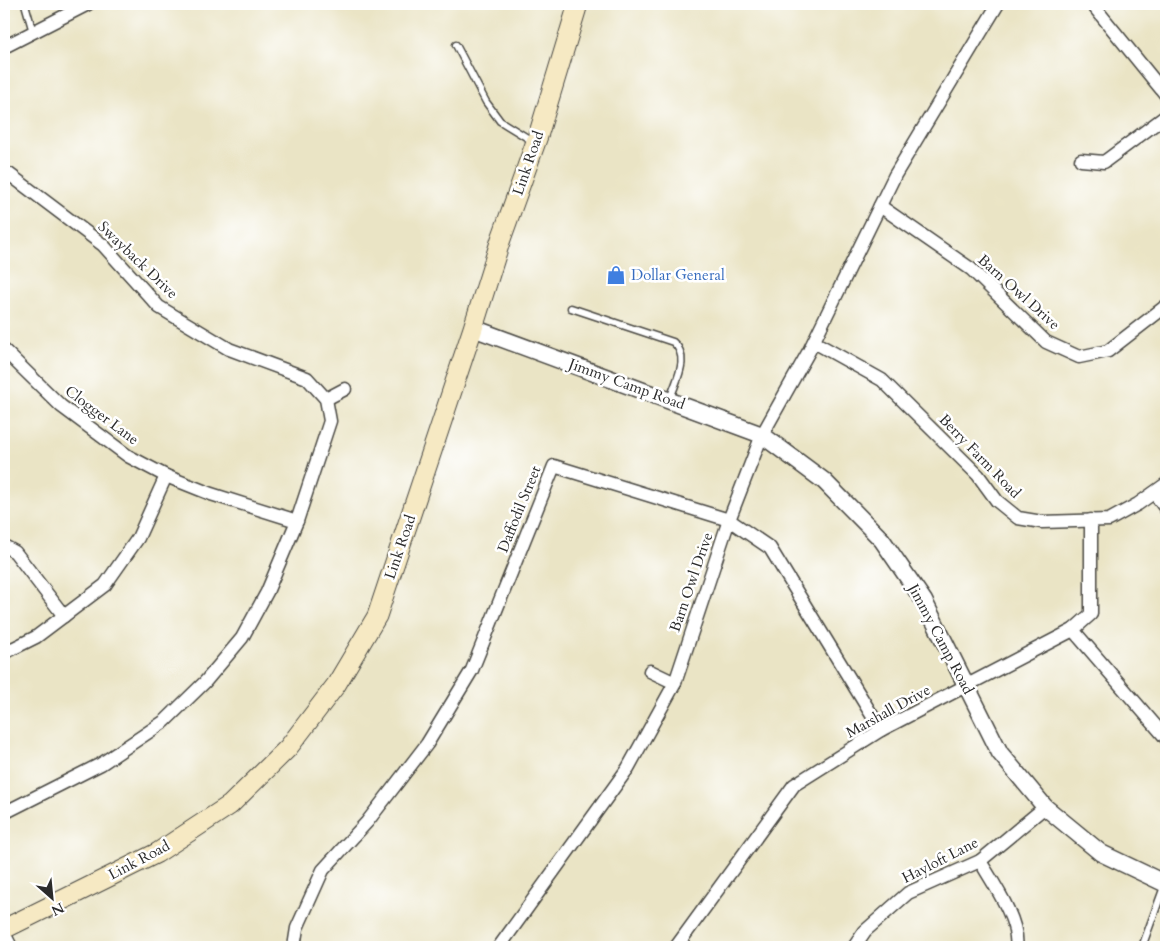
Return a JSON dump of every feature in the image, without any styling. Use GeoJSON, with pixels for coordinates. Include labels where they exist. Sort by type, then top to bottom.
{"type":"FeatureCollection","features":[{"type":"Feature","properties":{"kind":"main road","name":"Link Road"},"geometry":{"type":"LineString","coordinates":[[4,928],[157,853],[230,805],[288,748],[336,685],[377,616],[501,239],[536,143],[578,4]]}},
{"type":"Feature","properties":{"kind":"street"},"geometry":{"type":"LineString","coordinates":[[4,47],[88,4]]}},
{"type":"Feature","properties":{"kind":"street","name":"Barn Owl Drive"},"geometry":{"type":"LineString","coordinates":[[499,947],[628,768],[674,683],[729,520],[762,435],[814,342],[895,176],[998,4]]}},
{"type":"Feature","properties":{"kind":"street"},"geometry":{"type":"LineString","coordinates":[[1092,4],[1166,94]]}},
{"type":"Feature","properties":{"kind":"street"},"geometry":{"type":"LineString","coordinates":[[1081,160],[1104,162],[1166,116]]}},
{"type":"Feature","properties":{"kind":"street","name":"Swayback Drive"},"geometry":{"type":"LineString","coordinates":[[4,175],[9,174],[102,245],[159,307],[229,349],[307,378],[326,399]]}},
{"type":"Feature","properties":{"kind":"street","name":"Barn Owl Drive"},"geometry":{"type":"LineString","coordinates":[[880,206],[971,269],[1046,342],[1079,357],[1108,351],[1166,306]]}},
{"type":"Feature","properties":{"kind":"street","name":"Jimmy Camp Road"},"geometry":{"type":"LineString","coordinates":[[473,328],[670,399],[762,435],[824,481],[882,540],[924,601],[1000,753],[1046,807],[1101,853],[1166,884]]}},
{"type":"Feature","properties":{"kind":"street","name":"Berry Farm Road"},"geometry":{"type":"LineString","coordinates":[[814,342],[882,380],[978,475],[997,501],[1018,518],[1042,522],[1110,520],[1166,484]]}},
{"type":"Feature","properties":{"kind":"street","name":"Clogger Lane"},"geometry":{"type":"LineString","coordinates":[[4,350],[60,406],[128,456],[166,476],[212,494],[297,521]]}},
{"type":"Feature","properties":{"kind":"street"},"geometry":{"type":"LineString","coordinates":[[4,813],[100,764],[165,721],[205,682],[242,638],[267,592],[297,521],[330,421],[326,399],[345,389]]}},
{"type":"Feature","properties":{"kind":"street","name":"Daffodil Street"},"geometry":{"type":"LineString","coordinates":[[294,947],[296,928],[324,870],[367,822],[427,744],[472,670],[554,466],[729,520],[770,548],[882,730]]}},
{"type":"Feature","properties":{"kind":"street"},"geometry":{"type":"LineString","coordinates":[[4,653],[36,637],[105,585],[138,538],[166,476]]}},
{"type":"Feature","properties":{"kind":"street"},"geometry":{"type":"LineString","coordinates":[[1154,493],[1166,508]]}},
{"type":"Feature","properties":{"kind":"street","name":"Marshall Drive"},"geometry":{"type":"LineString","coordinates":[[676,947],[794,785],[882,730],[1073,630],[1091,614],[1091,520]]}},
{"type":"Feature","properties":{"kind":"street"},"geometry":{"type":"LineString","coordinates":[[4,546],[15,552],[64,616]]}},
{"type":"Feature","properties":{"kind":"street"},"geometry":{"type":"LineString","coordinates":[[1073,630],[1166,738]]}},
{"type":"Feature","properties":{"kind":"street"},"geometry":{"type":"LineString","coordinates":[[650,671],[674,683]]}},
{"type":"Feature","properties":{"kind":"street","name":"Hayloft Lane"},"geometry":{"type":"LineString","coordinates":[[854,947],[866,930],[908,893],[980,861],[1046,807]]}},
{"type":"Feature","properties":{"kind":"street"},"geometry":{"type":"LineString","coordinates":[[980,861],[1004,903],[1017,940],[1016,947]]}},
{"type":"Feature","properties":{"kind":"street"},"geometry":{"type":"LineString","coordinates":[[4,933],[11,947]]}},
{"type":"Feature","properties":{"kind":"lane"},"geometry":{"type":"LineString","coordinates":[[25,4],[34,32]]}},
{"type":"Feature","properties":{"kind":"lane"},"geometry":{"type":"LineString","coordinates":[[456,45],[486,102],[500,121],[536,143]]}},
{"type":"Feature","properties":{"kind":"lane"},"geometry":{"type":"LineString","coordinates":[[571,308],[673,342],[682,352],[682,361],[670,399]]}},
{"type":"Feature","properties":{"kind":"lane"},"geometry":{"type":"LineString","coordinates":[[1142,947],[1166,884]]}},
{"type":"Feature","properties":{"kind":"place","name":"Dollar General"},"geometry":{"type":"Point","coordinates":[616,275]}}]}
